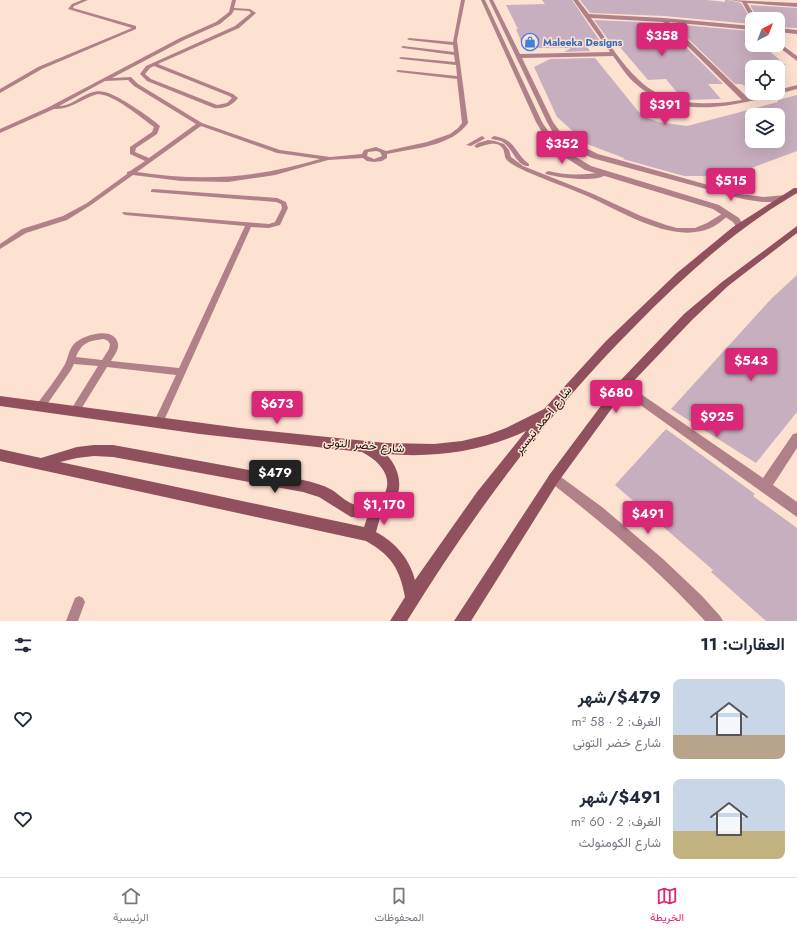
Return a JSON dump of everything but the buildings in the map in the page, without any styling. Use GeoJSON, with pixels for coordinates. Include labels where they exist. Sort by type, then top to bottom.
{"type":"FeatureCollection","features":[{"type":"Feature","properties":{"kind":"main road","name":"شارع احمد تيسير"},"geometry":{"type":"LineString","coordinates":[[398,621],[412,597],[471,510],[570,385],[665,289],[707,252],[740,226],[797,190]]}},
{"type":"Feature","properties":{"kind":"main road"},"geometry":{"type":"LineString","coordinates":[[462,621],[512,541],[554,478],[622,386],[688,317],[725,284],[797,230]]}},
{"type":"Feature","properties":{"kind":"main road","name":"شارع خضر التونى"},"geometry":{"type":"LineString","coordinates":[[0,401],[274,437],[421,450],[449,449],[471,445],[516,430],[552,407]]}},
{"type":"Feature","properties":{"kind":"main road"},"geometry":{"type":"LineString","coordinates":[[43,463],[72,452],[107,450],[303,486],[324,493],[351,510],[359,512],[376,510],[389,501],[394,484],[392,473],[386,463],[378,455],[358,445]]}},
{"type":"Feature","properties":{"kind":"main road"},"geometry":{"type":"LineString","coordinates":[[0,454],[368,535],[383,542],[394,552],[403,565],[409,580],[412,597]]}},
{"type":"Feature","properties":{"kind":"main road"},"geometry":{"type":"LineString","coordinates":[[368,535],[376,510]]}},
{"type":"Feature","properties":{"kind":"street"},"geometry":{"type":"LineString","coordinates":[[482,0],[539,122],[549,139],[564,154],[575,161],[605,174],[711,204],[727,213],[740,226]]}},
{"type":"Feature","properties":{"kind":"street"},"geometry":{"type":"LineString","coordinates":[[491,0],[550,122],[558,134],[567,142],[594,156],[753,199],[776,199],[785,197]]}},
{"type":"Feature","properties":{"kind":"street"},"geometry":{"type":"LineString","coordinates":[[575,0],[637,82],[658,95],[670,100],[698,106],[713,107],[751,100]]}},
{"type":"Feature","properties":{"kind":"street"},"geometry":{"type":"LineString","coordinates":[[731,0],[797,5]]}},
{"type":"Feature","properties":{"kind":"street"},"geometry":{"type":"LineString","coordinates":[[744,1],[750,12]]}},
{"type":"Feature","properties":{"kind":"street"},"geometry":{"type":"LineString","coordinates":[[588,16],[664,20],[745,27]]}},
{"type":"Feature","properties":{"kind":"street"},"geometry":{"type":"LineString","coordinates":[[664,20],[747,101]]}},
{"type":"Feature","properties":{"kind":"street"},"geometry":{"type":"LineString","coordinates":[[785,31],[797,32]]}},
{"type":"Feature","properties":{"kind":"street"},"geometry":{"type":"LineString","coordinates":[[785,50],[797,59]]}},
{"type":"Feature","properties":{"kind":"street"},"geometry":{"type":"LineString","coordinates":[[518,56],[615,54]]}},
{"type":"Feature","properties":{"kind":"street"},"geometry":{"type":"LineString","coordinates":[[785,91],[797,88]]}},
{"type":"Feature","properties":{"kind":"street"},"geometry":{"type":"LineString","coordinates":[[711,204],[722,201],[721,195],[715,189]]}},
{"type":"Feature","properties":{"kind":"street"},"geometry":{"type":"LineString","coordinates":[[622,386],[797,510]]}},
{"type":"Feature","properties":{"kind":"street"},"geometry":{"type":"LineString","coordinates":[[764,487],[797,438]]}},
{"type":"Feature","properties":{"kind":"street"},"geometry":{"type":"LineString","coordinates":[[554,478],[632,539],[667,571],[715,621]]}},
{"type":"Feature","properties":{"kind":"lane"},"geometry":{"type":"LineString","coordinates":[[0,91],[40,68],[134,29],[134,27],[70,9],[73,5],[86,0]]}},
{"type":"Feature","properties":{"kind":"lane"},"geometry":{"type":"LineString","coordinates":[[0,131],[53,107],[164,48],[225,19],[231,13],[234,0]]}},
{"type":"Feature","properties":{"kind":"lane"},"geometry":{"type":"LineString","coordinates":[[385,153],[441,140],[459,132],[465,123],[455,44],[463,0]]}},
{"type":"Feature","properties":{"kind":"lane"},"geometry":{"type":"LineString","coordinates":[[154,64],[231,94],[235,98],[233,103],[226,106],[216,107],[148,80],[142,74],[148,67],[154,64],[231,30],[247,20],[254,13],[250,10],[232,9]]}},
{"type":"Feature","properties":{"kind":"lane"},"geometry":{"type":"LineString","coordinates":[[212,26],[231,30]]}},
{"type":"Feature","properties":{"kind":"lane"},"geometry":{"type":"LineString","coordinates":[[409,39],[455,44]]}},
{"type":"Feature","properties":{"kind":"lane"},"geometry":{"type":"LineString","coordinates":[[403,47],[456,54]]}},
{"type":"Feature","properties":{"kind":"lane"},"geometry":{"type":"LineString","coordinates":[[164,48],[177,54]]}},
{"type":"Feature","properties":{"kind":"lane"},"geometry":{"type":"LineString","coordinates":[[401,58],[458,64]]}},
{"type":"Feature","properties":{"kind":"lane"},"geometry":{"type":"LineString","coordinates":[[129,78],[133,64]]}},
{"type":"Feature","properties":{"kind":"lane"},"geometry":{"type":"LineString","coordinates":[[398,71],[459,78]]}},
{"type":"Feature","properties":{"kind":"lane"},"geometry":{"type":"LineString","coordinates":[[103,80],[129,78],[136,85],[200,124],[279,152],[330,159]]}},
{"type":"Feature","properties":{"kind":"lane"},"geometry":{"type":"LineString","coordinates":[[53,107],[65,107],[93,94],[105,93],[157,126],[155,133],[133,147],[131,150],[132,153],[149,160]]}},
{"type":"Feature","properties":{"kind":"lane"},"geometry":{"type":"LineString","coordinates":[[0,247],[24,231],[65,218],[89,204],[129,173],[200,124]]}},
{"type":"Feature","properties":{"kind":"lane"},"geometry":{"type":"LineString","coordinates":[[469,145],[478,139],[497,138],[506,141],[513,146],[520,161],[548,173],[575,179],[605,174]]}},
{"type":"Feature","properties":{"kind":"lane"},"geometry":{"type":"LineString","coordinates":[[477,146],[489,142],[502,145],[506,149],[508,156],[512,161],[521,167],[590,195],[621,210],[675,230],[690,231],[707,226],[718,221],[727,213]]}},
{"type":"Feature","properties":{"kind":"lane"},"geometry":{"type":"LineString","coordinates":[[364,156],[366,152],[372,149],[380,149],[385,153]]}},
{"type":"Feature","properties":{"kind":"lane"},"geometry":{"type":"LineString","coordinates":[[129,173],[168,180],[209,182],[265,176],[293,170],[330,159],[364,156],[372,160],[379,160],[385,157],[385,153]]}},
{"type":"Feature","properties":{"kind":"lane"},"geometry":{"type":"LineString","coordinates":[[125,213],[269,226],[276,224],[279,221],[285,205],[277,200],[153,191]]}},
{"type":"Feature","properties":{"kind":"lane"},"geometry":{"type":"LineString","coordinates":[[159,422],[249,224]]}},
{"type":"Feature","properties":{"kind":"lane"},"geometry":{"type":"LineString","coordinates":[[40,407],[63,375],[76,347],[90,338],[105,336],[111,339],[114,344],[113,350],[75,411]]}},
{"type":"Feature","properties":{"kind":"lane"},"geometry":{"type":"LineString","coordinates":[[71,360],[182,372]]}},
{"type":"Feature","properties":{"kind":"lane"},"geometry":{"type":"LineString","coordinates":[[72,621],[79,602]]}},
{"type":"Feature","properties":{"kind":"place","name":"Maleeka Designs"},"geometry":{"type":"Point","coordinates":[530,42]}}]}
